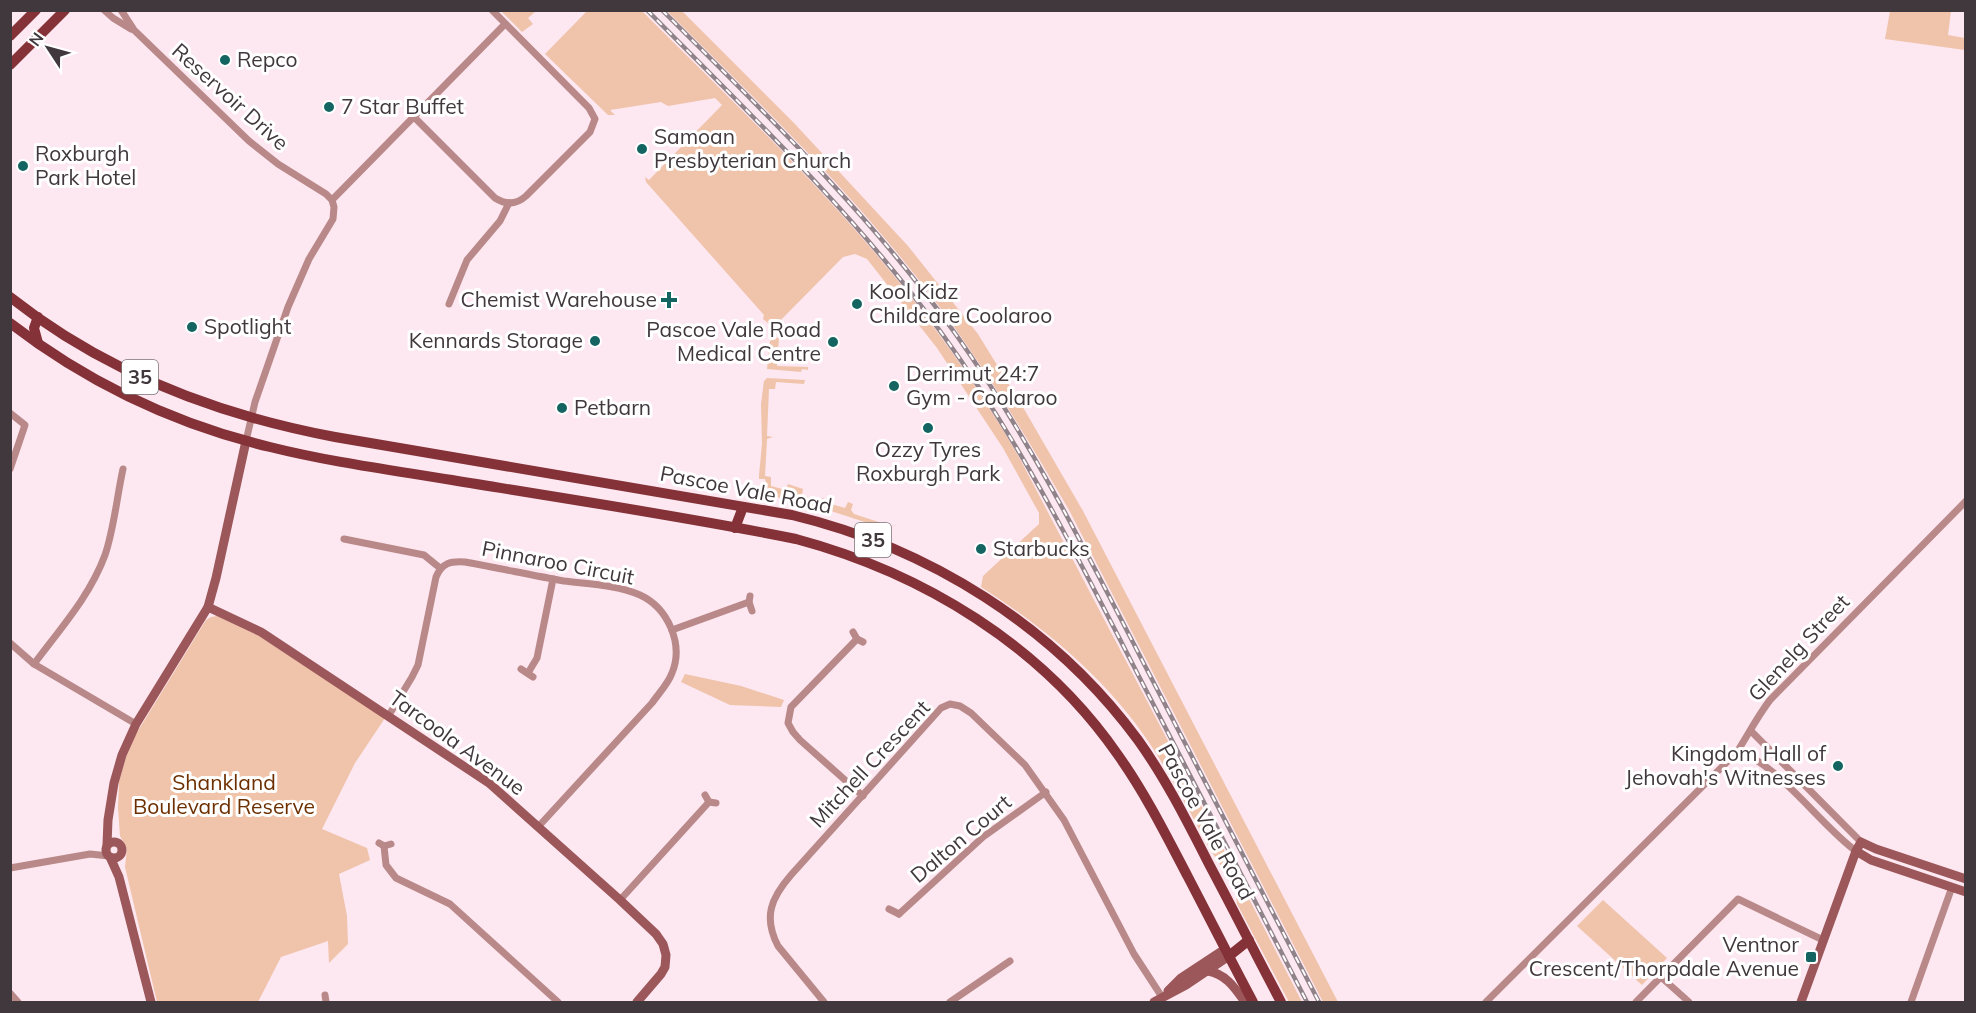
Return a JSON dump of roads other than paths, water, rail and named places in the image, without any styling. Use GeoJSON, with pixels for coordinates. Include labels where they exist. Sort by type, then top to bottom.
{"type":"FeatureCollection","features":[{"type":"Feature","properties":{"kind":"main road"},"geometry":{"type":"LineString","coordinates":[[10,36],[36,10]]}},
{"type":"Feature","properties":{"kind":"main road"},"geometry":{"type":"LineString","coordinates":[[10,65],[65,10]]}},
{"type":"Feature","properties":{"kind":"main road","name":"Pascoe Vale Road"},"geometry":{"type":"LineString","coordinates":[[10,297],[100,357],[188,397],[251,418],[323,434],[738,506],[829,525],[916,558],[992,601],[1049,644],[1098,692],[1138,741],[1179,806],[1281,1002]]}},
{"type":"Feature","properties":{"kind":"main road"},"geometry":{"type":"LineString","coordinates":[[38,317],[34,328],[38,343]]}},
{"type":"Feature","properties":{"kind":"main road","name":"Pascoe Vale Road"},"geometry":{"type":"LineString","coordinates":[[10,323],[75,368],[128,397],[192,424],[246,441],[309,456],[796,539],[834,550],[895,573],[929,590],[980,620],[1028,657],[1077,704],[1118,755],[1149,803],[1253,1002]]}},
{"type":"Feature","properties":{"kind":"main road"},"geometry":{"type":"LineString","coordinates":[[735,528],[738,506]]}},
{"type":"Feature","properties":{"kind":"main road"},"geometry":{"type":"LineString","coordinates":[[1227,953],[1249,940]]}},
{"type":"Feature","properties":{"kind":"street","name":"Reservoir Drive"},"geometry":{"type":"LineString","coordinates":[[104,10],[112,18],[134,30]]}},
{"type":"Feature","properties":{"kind":"street","name":"Reservoir Drive"},"geometry":{"type":"LineString","coordinates":[[121,10],[134,30],[257,149],[332,200]]}},
{"type":"Feature","properties":{"kind":"street"},"geometry":{"type":"LineString","coordinates":[[414,117],[495,198],[509,203],[521,201],[590,132],[595,119],[589,108],[492,10]]}},
{"type":"Feature","properties":{"kind":"street"},"geometry":{"type":"LineString","coordinates":[[151,1002],[119,877],[106,851],[114,783],[122,755],[136,724],[196,630],[208,607],[251,418],[266,368],[288,307],[309,259],[333,219],[332,200],[505,24]]}},
{"type":"Feature","properties":{"kind":"street"},"geometry":{"type":"LineString","coordinates":[[449,304],[467,260],[500,221],[509,203]]}},
{"type":"Feature","properties":{"kind":"street"},"geometry":{"type":"LineString","coordinates":[[10,413],[25,425],[10,469]]}},
{"type":"Feature","properties":{"kind":"street"},"geometry":{"type":"LineString","coordinates":[[34,663],[85,595],[97,574],[105,553],[123,469]]}},
{"type":"Feature","properties":{"kind":"street","name":"Glenelg Street"},"geometry":{"type":"LineString","coordinates":[[1486,1002],[1737,752],[1751,731],[1756,717],[1770,700],[1965,501]]}},
{"type":"Feature","properties":{"kind":"street"},"geometry":{"type":"LineString","coordinates":[[341,538],[424,555],[440,568],[436,577],[418,665],[388,715]]}},
{"type":"Feature","properties":{"kind":"street","name":"Pinnaroo Circuit"},"geometry":{"type":"LineString","coordinates":[[440,568],[446,563],[465,562],[639,595],[658,608],[672,630],[676,655],[672,673],[665,687],[538,826]]}},
{"type":"Feature","properties":{"kind":"street"},"geometry":{"type":"LineString","coordinates":[[520,669],[531,675],[537,658],[552,579]]}},
{"type":"Feature","properties":{"kind":"street"},"geometry":{"type":"LineString","coordinates":[[672,630],[750,599],[752,611]]}},
{"type":"Feature","properties":{"kind":"street","name":"Tarcoola Avenue"},"geometry":{"type":"LineString","coordinates":[[208,607],[261,632],[489,783],[620,900],[656,934],[663,944],[666,955],[665,967],[661,974],[637,1002]]}},
{"type":"Feature","properties":{"kind":"street"},"geometry":{"type":"LineString","coordinates":[[858,638],[793,703],[788,723],[800,740],[862,796]]}},
{"type":"Feature","properties":{"kind":"street"},"geometry":{"type":"LineString","coordinates":[[10,643],[34,663],[136,724]]}},
{"type":"Feature","properties":{"kind":"street","name":"Mitchell Crescent"},"geometry":{"type":"LineString","coordinates":[[825,1002],[778,946],[771,925],[771,907],[779,889],[941,708],[950,704],[960,706],[971,713],[1025,765],[1046,792],[1064,820],[1158,1000]]}},
{"type":"Feature","properties":{"kind":"street"},"geometry":{"type":"LineString","coordinates":[[1751,731],[1861,842],[1965,879]]}},
{"type":"Feature","properties":{"kind":"street"},"geometry":{"type":"LineString","coordinates":[[1737,752],[1752,757],[1773,773],[1856,851],[1871,860],[1965,892]]}},
{"type":"Feature","properties":{"kind":"street","name":"Dalton Court"},"geometry":{"type":"LineString","coordinates":[[899,914],[982,837],[1046,792]]}},
{"type":"Feature","properties":{"kind":"street"},"geometry":{"type":"LineString","coordinates":[[620,900],[710,800]]}},
{"type":"Feature","properties":{"kind":"street"},"geometry":{"type":"LineString","coordinates":[[110,811],[118,842],[123,849],[120,855],[119,877]]}},
{"type":"Feature","properties":{"kind":"street"},"geometry":{"type":"LineString","coordinates":[[10,868],[90,854],[113,841],[118,842]]}},
{"type":"Feature","properties":{"kind":"street"},"geometry":{"type":"LineString","coordinates":[[1801,1002],[1861,842]]}},
{"type":"Feature","properties":{"kind":"street"},"geometry":{"type":"LineString","coordinates":[[385,845],[385,860],[389,872],[404,883],[450,904],[558,1002]]}},
{"type":"Feature","properties":{"kind":"street"},"geometry":{"type":"LineString","coordinates":[[90,854],[114,858],[120,855]]}},
{"type":"Feature","properties":{"kind":"street"},"geometry":{"type":"LineString","coordinates":[[1911,1002],[1952,887]]}},
{"type":"Feature","properties":{"kind":"street"},"geometry":{"type":"LineString","coordinates":[[1636,1002],[1738,899],[1823,940]]}},
{"type":"Feature","properties":{"kind":"street"},"geometry":{"type":"LineString","coordinates":[[889,909],[899,914],[901,922]]}},
{"type":"Feature","properties":{"kind":"street"},"geometry":{"type":"LineString","coordinates":[[1158,1000],[1208,971],[1227,953]]}},
{"type":"Feature","properties":{"kind":"street"},"geometry":{"type":"LineString","coordinates":[[1158,1000],[1181,978],[1227,953]]}},
{"type":"Feature","properties":{"kind":"street"},"geometry":{"type":"LineString","coordinates":[[950,1002],[1009,957],[1019,963]]}},
{"type":"Feature","properties":{"kind":"street"},"geometry":{"type":"LineString","coordinates":[[1208,971],[1221,975],[1232,984],[1245,1002]]}},
{"type":"Feature","properties":{"kind":"street"},"geometry":{"type":"LineString","coordinates":[[1661,977],[1689,1002]]}},
{"type":"Feature","properties":{"kind":"street"},"geometry":{"type":"LineString","coordinates":[[10,993],[18,1002]]}},
{"type":"Feature","properties":{"kind":"railway"},"geometry":{"type":"LineString","coordinates":[[647,10],[839,207],[910,291],[970,374],[1043,494],[1109,617],[1307,1002]]}},
{"type":"Feature","properties":{"kind":"railway"},"geometry":{"type":"LineString","coordinates":[[662,10],[779,127],[854,208],[924,292],[983,375],[1032,454],[1077,536],[1319,1002]]}},
{"type":"Feature","properties":{"kind":"place","name":"Repco"},"geometry":{"type":"Point","coordinates":[225,60]}},
{"type":"Feature","properties":{"kind":"place","name":"7 Star Buffet"},"geometry":{"type":"Point","coordinates":[329,107]}},
{"type":"Feature","properties":{"kind":"place","name":"Samoan Presbyterian Church"},"geometry":{"type":"Point","coordinates":[642,149]}},
{"type":"Feature","properties":{"kind":"place","name":"Roxburgh Park Hotel"},"geometry":{"type":"Point","coordinates":[23,166]}},
{"type":"Feature","properties":{"kind":"place","name":"Chemist Warehouse"},"geometry":{"type":"Point","coordinates":[669,300]}},
{"type":"Feature","properties":{"kind":"place","name":"Kool Kidz Childcare Coolaroo"},"geometry":{"type":"Point","coordinates":[857,304]}},
{"type":"Feature","properties":{"kind":"place","name":"Spotlight"},"geometry":{"type":"Point","coordinates":[192,327]}},
{"type":"Feature","properties":{"kind":"place","name":"Kennards Storage"},"geometry":{"type":"Point","coordinates":[595,341]}},
{"type":"Feature","properties":{"kind":"place","name":"Pascoe Vale Road Medical Centre"},"geometry":{"type":"Point","coordinates":[833,342]}},
{"type":"Feature","properties":{"kind":"place","name":"Derrimut 24:7 Gym - Coolaroo"},"geometry":{"type":"Point","coordinates":[894,386]}},
{"type":"Feature","properties":{"kind":"place","name":"Petbarn"},"geometry":{"type":"Point","coordinates":[562,408]}},
{"type":"Feature","properties":{"kind":"place","name":"Ozzy Tyres Roxburgh Park"},"geometry":{"type":"Point","coordinates":[928,428]}},
{"type":"Feature","properties":{"kind":"place","name":"Starbucks"},"geometry":{"type":"Point","coordinates":[981,549]}},
{"type":"Feature","properties":{"kind":"place","name":"Kingdom Hall of Jehovah's Witnesses"},"geometry":{"type":"Point","coordinates":[1838,766]}},
{"type":"Feature","properties":{"kind":"place","name":"Ventnor Crescent/Thorpdale Avenue"},"geometry":{"type":"Point","coordinates":[1811,957]}},
{"type":"Feature","properties":{"kind":"park label","name":"Shankland Boulevard Reserve"},"geometry":{"type":"Point","coordinates":[224,795]}}]}
